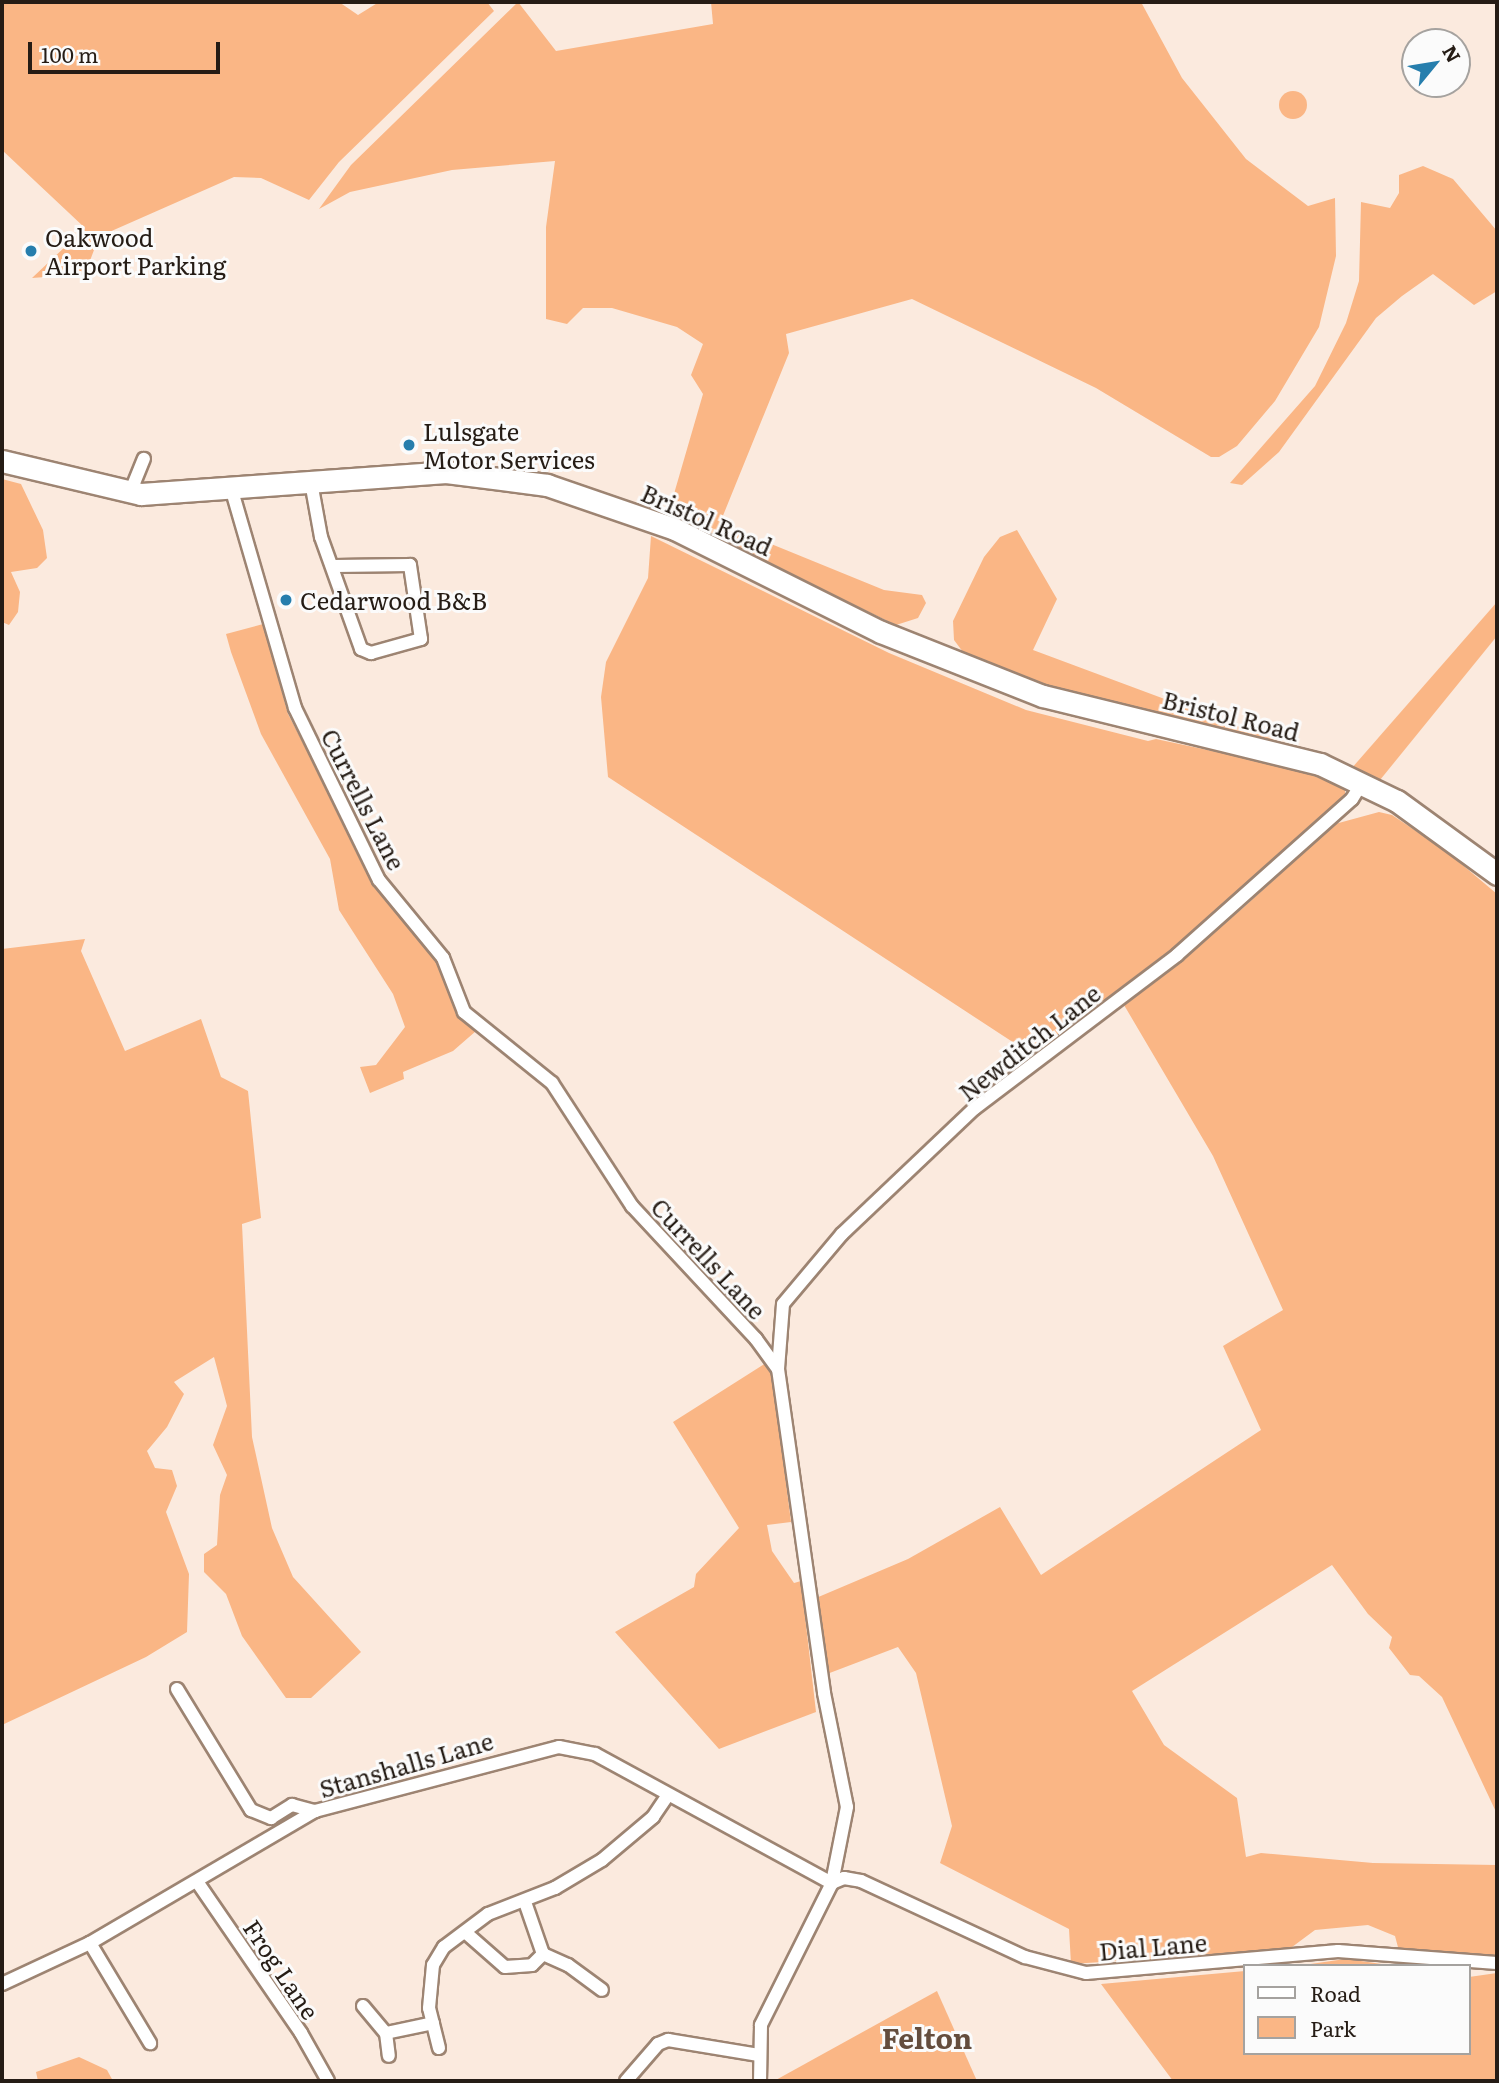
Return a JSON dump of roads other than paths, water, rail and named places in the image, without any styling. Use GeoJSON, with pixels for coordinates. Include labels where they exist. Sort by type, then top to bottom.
{"type":"FeatureCollection","features":[{"type":"Feature","properties":{"kind":"highway","name":"Bristol Road"},"geometry":{"type":"LineString","coordinates":[[2,461],[130,493],[232,491],[446,472],[547,485],[687,535],[881,632],[981,674],[1066,703],[1310,762],[1362,783],[1428,820],[1497,874]]}},
{"type":"Feature","properties":{"kind":"street"},"geometry":{"type":"LineString","coordinates":[[130,493],[144,459]]}},
{"type":"Feature","properties":{"kind":"street"},"geometry":{"type":"LineString","coordinates":[[311,482],[321,537],[335,566],[361,649],[372,653],[421,639],[410,565],[335,566]]}},
{"type":"Feature","properties":{"kind":"street","name":"Currells Lane"},"geometry":{"type":"LineString","coordinates":[[232,491],[295,708],[379,880],[443,958],[464,1012],[552,1083],[632,1206],[756,1339],[778,1369]]}},
{"type":"Feature","properties":{"kind":"street","name":"Newditch Lane"},"geometry":{"type":"LineString","coordinates":[[760,2081],[761,2025],[832,1883],[847,1807],[824,1693],[778,1369],[783,1304],[842,1234],[975,1108],[1198,937],[1352,799],[1362,783]]}},
{"type":"Feature","properties":{"kind":"street"},"geometry":{"type":"LineString","coordinates":[[177,1689],[251,1810],[271,1818],[292,1805],[315,1811]]}},
{"type":"Feature","properties":{"kind":"street","name":"Stanshalls Lane"},"geometry":{"type":"LineString","coordinates":[[2,1984],[90,1943],[198,1883],[315,1811],[472,1766],[559,1747],[595,1754],[667,1796],[832,1883]]}},
{"type":"Feature","properties":{"kind":"street"},"geometry":{"type":"LineString","coordinates":[[439,2048],[433,2024],[433,1965],[444,1947],[488,1914],[525,1902],[602,1860],[653,1817],[667,1796]]}},
{"type":"Feature","properties":{"kind":"street","name":"Dial Lane"},"geometry":{"type":"LineString","coordinates":[[832,1883],[844,1878],[862,1881],[1026,1957],[1086,1973],[1338,1951],[1497,1963]]}},
{"type":"Feature","properties":{"kind":"street","name":"Frog Lane"},"geometry":{"type":"LineString","coordinates":[[198,1883],[301,2033],[328,2081]]}},
{"type":"Feature","properties":{"kind":"street"},"geometry":{"type":"LineString","coordinates":[[525,1902],[543,1954],[568,1965],[602,1990]]}},
{"type":"Feature","properties":{"kind":"street"},"geometry":{"type":"LineString","coordinates":[[465,1932],[505,1967],[532,1965],[543,1954]]}},
{"type":"Feature","properties":{"kind":"street"},"geometry":{"type":"LineString","coordinates":[[90,1943],[150,2043]]}},
{"type":"Feature","properties":{"kind":"street"},"geometry":{"type":"LineString","coordinates":[[363,2006],[387,2033],[389,2056]]}},
{"type":"Feature","properties":{"kind":"street"},"geometry":{"type":"LineString","coordinates":[[387,2033],[433,2024]]}},
{"type":"Feature","properties":{"kind":"street"},"geometry":{"type":"LineString","coordinates":[[626,2081],[658,2044],[667,2040],[759,2055]]}},
{"type":"Feature","properties":{"kind":"place","name":"Oakwood Airport Parking"},"geometry":{"type":"Point","coordinates":[31,251]}},
{"type":"Feature","properties":{"kind":"place","name":"Lulsgate Motor Services"},"geometry":{"type":"Point","coordinates":[409,445]}},
{"type":"Feature","properties":{"kind":"place","name":"Cedarwood B&B"},"geometry":{"type":"Point","coordinates":[286,600]}},
{"type":"Feature","properties":{"kind":"district","name":"Felton"},"geometry":{"type":"Point","coordinates":[927,2037]}}]}
